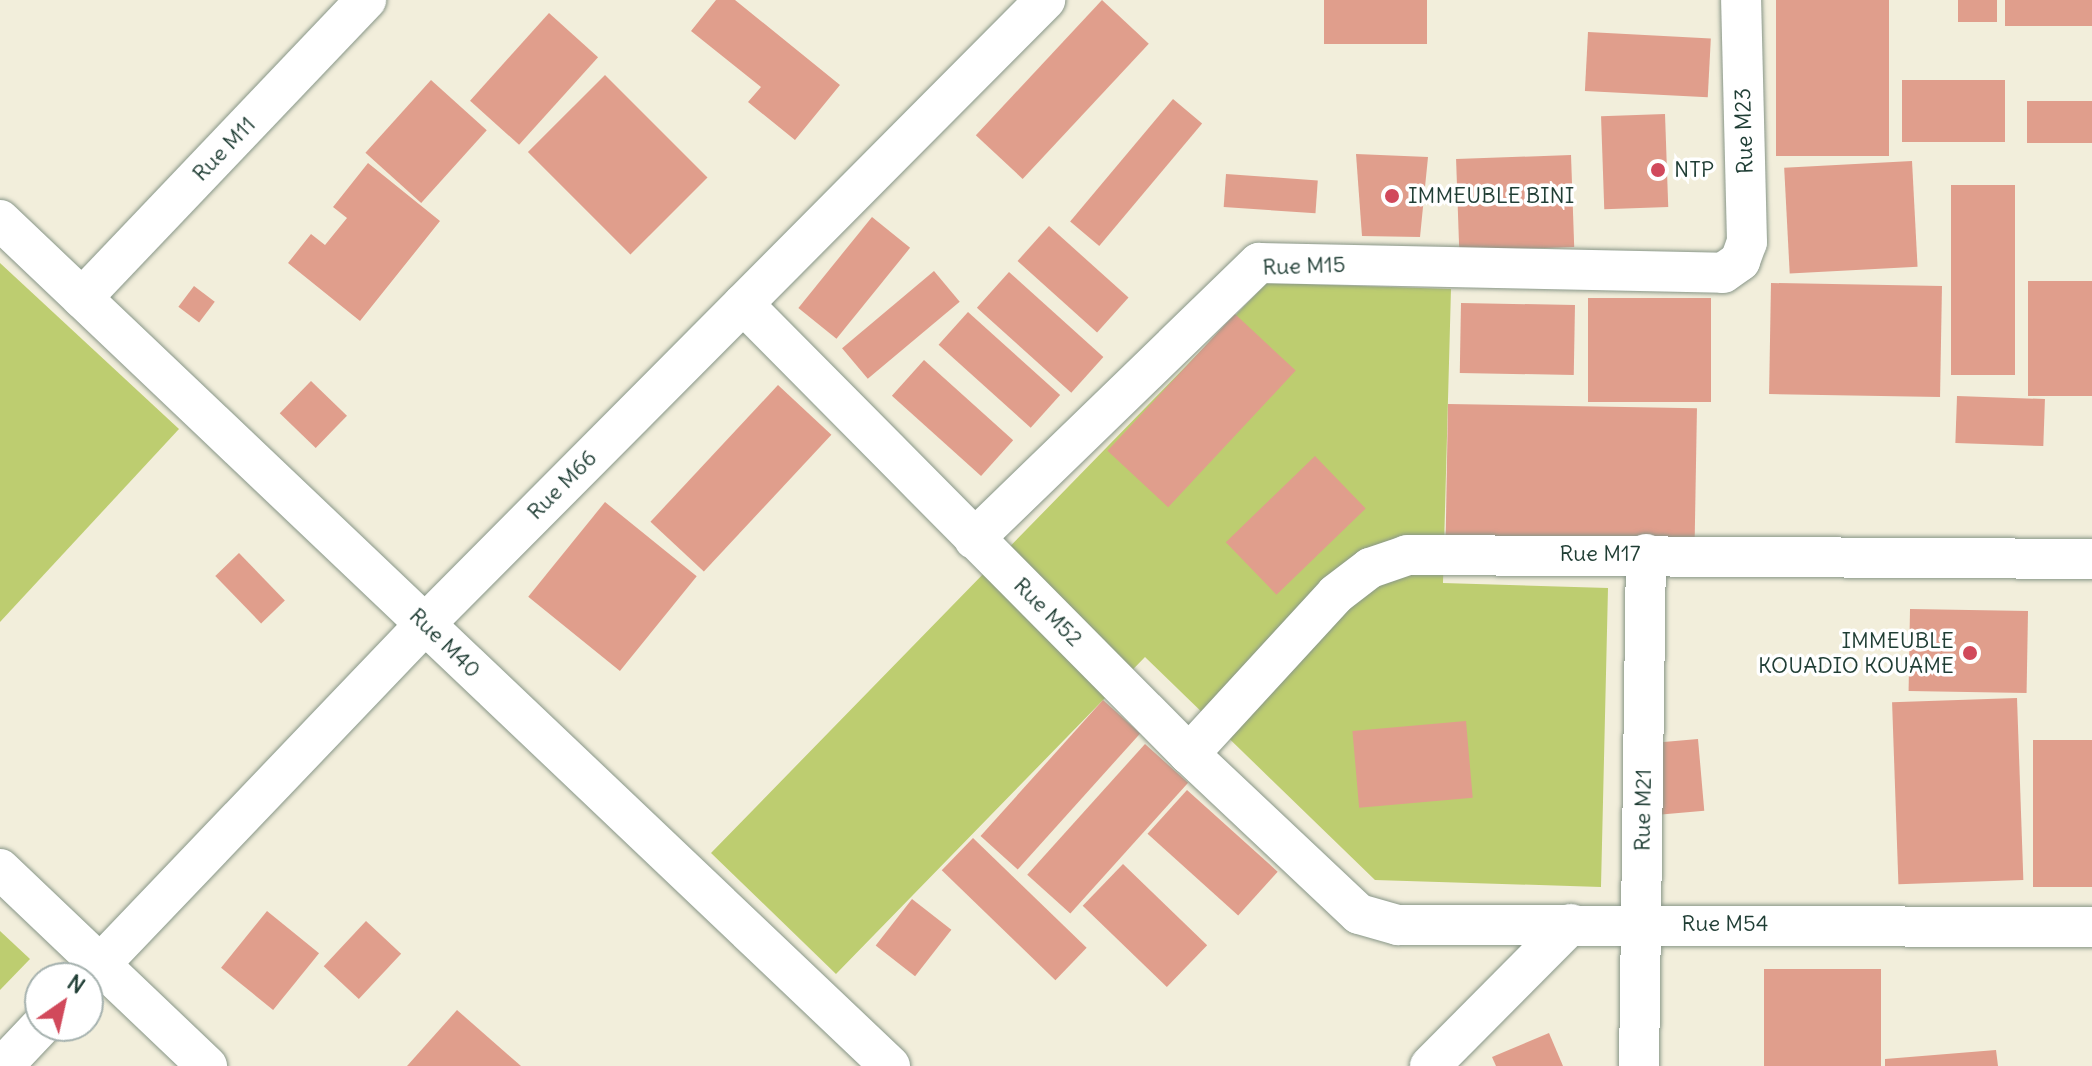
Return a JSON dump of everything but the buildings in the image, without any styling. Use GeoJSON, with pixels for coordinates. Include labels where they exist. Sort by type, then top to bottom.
{"type":"FeatureCollection","features":[{"type":"Feature","properties":{"kind":"street","name":"Rue M11"},"geometry":{"type":"LineString","coordinates":[[82,298],[366,0]]}},
{"type":"Feature","properties":{"kind":"street","name":"Rue M66"},"geometry":{"type":"LineString","coordinates":[[103,962],[425,624],[1045,0]]}},
{"type":"Feature","properties":{"kind":"street","name":"Rue M23"},"geometry":{"type":"LineString","coordinates":[[1740,261],[1747,242],[1741,0]]}},
{"type":"Feature","properties":{"kind":"street","name":"Rue M40"},"geometry":{"type":"LineString","coordinates":[[0,220],[890,1066]]}},
{"type":"Feature","properties":{"kind":"street","name":"Rue M15"},"geometry":{"type":"LineString","coordinates":[[974,539],[1232,284],[1259,263],[1723,273],[1740,261]]}},
{"type":"Feature","properties":{"kind":"street","name":"Rue M52"},"geometry":{"type":"LineString","coordinates":[[743,304],[1189,754],[1359,914]]}},
{"type":"Feature","properties":{"kind":"street","name":"Rue M21"},"geometry":{"type":"LineString","coordinates":[[1639,1066],[1646,554]]}},
{"type":"Feature","properties":{"kind":"street","name":"Rue M17"},"geometry":{"type":"LineString","coordinates":[[1189,754],[1336,594],[1370,568],[1407,555],[2092,559]]}},
{"type":"Feature","properties":{"kind":"street"},"geometry":{"type":"LineString","coordinates":[[0,869],[86,962]]}},
{"type":"Feature","properties":{"kind":"street","name":"Rue M54"},"geometry":{"type":"LineString","coordinates":[[1359,914],[1398,925],[2092,927]]}},
{"type":"Feature","properties":{"kind":"street"},"geometry":{"type":"LineString","coordinates":[[1430,1066],[1571,924]]}},
{"type":"Feature","properties":{"kind":"street"},"geometry":{"type":"LineString","coordinates":[[104,979],[207,1066]]}},
{"type":"Feature","properties":{"kind":"street"},"geometry":{"type":"LineString","coordinates":[[3,1066],[26,1042]]}},
{"type":"Feature","properties":{"kind":"green space"},"geometry":{"type":"Polygon","coordinates":[[[0,263],[179,429],[0,622],[0,263]]]}},
{"type":"Feature","properties":{"kind":"green space"},"geometry":{"type":"Polygon","coordinates":[[[1267,283],[1451,289],[1443,583],[1608,588],[1601,887],[1375,880],[1145,657],[836,974],[711,853],[1267,283]]]}},
{"type":"Feature","properties":{"kind":"green space"},"geometry":{"type":"Polygon","coordinates":[[[0,931],[30,959],[0,990],[0,931]]]}},
{"type":"Feature","properties":{"kind":"place","name":"NTP"},"geometry":{"type":"Point","coordinates":[1658,170]}},
{"type":"Feature","properties":{"kind":"place","name":"IMMEUBLE BINI"},"geometry":{"type":"Point","coordinates":[1392,196]}},
{"type":"Feature","properties":{"kind":"place","name":"IMMEUBLE KOUADIO KOUAME"},"geometry":{"type":"Point","coordinates":[1970,653]}}]}
